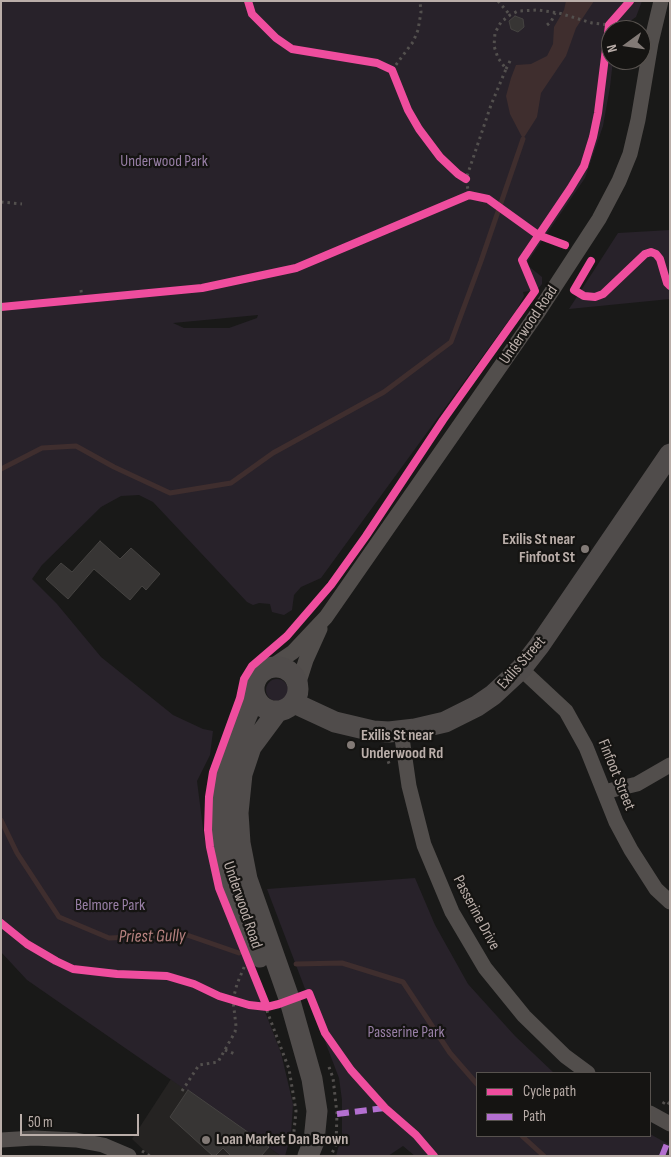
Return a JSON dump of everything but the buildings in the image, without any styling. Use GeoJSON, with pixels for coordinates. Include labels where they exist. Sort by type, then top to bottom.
{"type":"FeatureCollection","features":[{"type":"Feature","properties":{"kind":"street","name":"Underwood Road"},"geometry":{"type":"LineString","coordinates":[[312,1079],[273,1006],[232,888],[223,848],[220,813],[225,776],[234,744],[255,696],[254,688],[257,678],[262,672],[293,652],[326,617],[539,311],[599,219],[619,181],[630,154],[661,1]]}},
{"type":"Feature","properties":{"kind":"street","name":"Exilis Street"},"geometry":{"type":"LineString","coordinates":[[290,700],[335,722],[374,731],[401,731],[445,722],[466,713],[493,695],[521,669],[539,646],[670,454]]}},
{"type":"Feature","properties":{"kind":"street","name":"Underwood Road"},"geometry":{"type":"LineString","coordinates":[[299,1152],[314,1141],[317,1111],[312,1079],[290,1001],[247,879],[240,843],[238,813],[242,774],[251,747],[290,700],[326,617]]}},
{"type":"Feature","properties":{"kind":"street"},"geometry":{"type":"LineString","coordinates":[[255,696],[259,704],[266,708],[290,700],[293,674],[279,667],[272,667]]}},
{"type":"Feature","properties":{"kind":"street","name":"Finfoot Street"},"geometry":{"type":"LineString","coordinates":[[521,669],[566,711],[586,747],[616,822],[631,850],[656,889],[670,902]]}},
{"type":"Feature","properties":{"kind":"street","name":"Passerine Drive"},"geometry":{"type":"LineString","coordinates":[[401,731],[409,786],[424,845],[452,912],[486,968],[524,1016],[565,1056],[587,1072]]}},
{"type":"Feature","properties":{"kind":"street"},"geometry":{"type":"LineString","coordinates":[[604,792],[637,784],[670,764]]}},
{"type":"Feature","properties":{"kind":"street"},"geometry":{"type":"LineString","coordinates":[[651,1114],[670,1124]]}},
{"type":"Feature","properties":{"kind":"street"},"geometry":{"type":"LineString","coordinates":[[1,1140],[34,1138],[76,1140],[103,1145],[128,1156]]}},
{"type":"Feature","properties":{"kind":"path"},"geometry":{"type":"LineString","coordinates":[[248,1],[252,14],[276,38],[292,49],[368,61],[392,70],[408,110],[419,129],[440,157],[466,179]]}},
{"type":"Feature","properties":{"kind":"path"},"geometry":{"type":"LineString","coordinates":[[392,70],[412,42],[418,30],[421,12],[420,1]]}},
{"type":"Feature","properties":{"kind":"path"},"geometry":{"type":"LineString","coordinates":[[498,1],[510,15]]}},
{"type":"Feature","properties":{"kind":"path"},"geometry":{"type":"LineString","coordinates":[[506,69],[498,58],[494,46],[495,33],[501,22],[510,15],[528,9],[557,13],[601,25]]}},
{"type":"Feature","properties":{"kind":"path"},"geometry":{"type":"LineString","coordinates":[[547,25],[557,13]]}},
{"type":"Feature","properties":{"kind":"path"},"geometry":{"type":"LineString","coordinates":[[469,195],[466,179],[491,104],[511,60]]}},
{"type":"Feature","properties":{"kind":"path"},"geometry":{"type":"LineString","coordinates":[[1,307],[202,288],[296,268],[469,195],[488,199]]}},
{"type":"Feature","properties":{"kind":"path"},"geometry":{"type":"LineString","coordinates":[[1,202],[22,204]]}},
{"type":"Feature","properties":{"kind":"path"},"geometry":{"type":"LineString","coordinates":[[538,235],[565,245]]}},
{"type":"Feature","properties":{"kind":"path"},"geometry":{"type":"LineString","coordinates":[[587,268],[574,290],[584,296],[595,297],[603,294],[645,254],[651,252],[660,259],[667,283],[670,286]]}},
{"type":"Feature","properties":{"kind":"path"},"geometry":{"type":"LineString","coordinates":[[81,290],[82,300]]}},
{"type":"Feature","properties":{"kind":"path"},"geometry":{"type":"LineString","coordinates":[[371,750],[381,753],[388,761],[392,772]]}},
{"type":"Feature","properties":{"kind":"path"},"geometry":{"type":"LineString","coordinates":[[182,1091],[199,1066],[218,1062],[235,1032],[233,1000],[237,984],[248,960]]}},
{"type":"Feature","properties":{"kind":"path"},"geometry":{"type":"LineString","coordinates":[[258,1006],[273,1006],[289,1069],[296,1111],[299,1152]]}},
{"type":"Feature","properties":{"kind":"path"},"geometry":{"type":"LineString","coordinates":[[225,1050],[234,1054]]}},
{"type":"Feature","properties":{"kind":"path"},"geometry":{"type":"LineString","coordinates":[[326,1060],[334,1078],[337,1106],[336,1144],[331,1156]]}},
{"type":"Feature","properties":{"kind":"shaded area"},"geometry":{"type":"Polygon","coordinates":[[[566,1],[594,1],[576,28],[566,56],[541,93],[537,117],[523,139],[510,114],[506,96],[511,78],[516,65],[531,64],[547,56],[553,44],[554,27],[564,10],[566,1]]]}},
{"type":"Feature","properties":{"kind":"shaded area"},"geometry":{"type":"Polygon","coordinates":[[[171,1079],[281,1156],[150,1156],[132,1139],[171,1079]]]}},
{"type":"Feature","properties":{"kind":"green space"},"geometry":{"type":"Polygon","coordinates":[[[1,1],[642,1],[636,17],[632,20],[601,20],[601,70],[612,70],[603,126],[585,178],[526,264],[542,277],[542,284],[537,290],[523,292],[524,296],[517,309],[321,578],[301,587],[294,595],[292,610],[284,615],[272,612],[270,604],[259,603],[253,605],[247,602],[153,502],[139,495],[121,496],[101,507],[42,565],[32,579],[57,604],[101,657],[173,715],[203,729],[213,731],[210,755],[197,781],[204,836],[217,888],[281,1053],[293,1104],[291,1135],[285,1156],[281,1156],[27,980],[1,952],[1,1]],[[258,315],[173,323],[184,328],[229,328],[257,318],[258,315]]]}},
{"type":"Feature","properties":{"kind":"green space"},"geometry":{"type":"Polygon","coordinates":[[[670,230],[670,299],[569,309],[618,233],[670,230]]]}},
{"type":"Feature","properties":{"kind":"green space"},"geometry":{"type":"Polygon","coordinates":[[[277,679],[285,682],[288,690],[285,698],[277,701],[269,698],[266,690],[269,682],[277,679]]]}},
{"type":"Feature","properties":{"kind":"green space","name":"Passerine Park"},"geometry":{"type":"Polygon","coordinates":[[[415,878],[435,925],[468,984],[515,1036],[553,1072],[476,1072],[476,1137],[651,1137],[651,1135],[670,1145],[670,1156],[415,1156],[403,1146],[388,1156],[336,1156],[342,1134],[342,1100],[339,1078],[267,889],[415,878]]]}},
{"type":"Feature","properties":{"kind":"waterway"},"geometry":{"type":"LineString","coordinates":[[1,469],[42,448],[76,446],[114,467],[170,493],[231,483],[273,453],[384,392],[451,342],[523,139]]}},
{"type":"Feature","properties":{"kind":"waterway","name":"Priest Gully"},"geometry":{"type":"LineString","coordinates":[[1,820],[17,853],[59,917],[109,938],[187,935],[239,953]]}},
{"type":"Feature","properties":{"kind":"waterway","name":"Priest Gully"},"geometry":{"type":"LineString","coordinates":[[296,964],[342,963],[403,982],[450,1053],[476,1083]]}},
{"type":"Feature","properties":{"kind":"waterway","name":"Priest Gully"},"geometry":{"type":"LineString","coordinates":[[523,1137],[544,1156]]}},
{"type":"Feature","properties":{"kind":"marked path"},"geometry":{"type":"LineString","coordinates":[[337,1114],[385,1108]]}},
{"type":"Feature","properties":{"kind":"marked path"},"geometry":{"type":"LineString","coordinates":[[662,1156],[668,1141]]}},
{"type":"Feature","properties":{"kind":"cycle path"},"geometry":{"type":"LineString","coordinates":[[248,1],[252,14],[276,38],[292,49],[377,63],[392,70],[408,110],[419,129],[440,157],[466,179]]}},
{"type":"Feature","properties":{"kind":"cycle path"},"geometry":{"type":"LineString","coordinates":[[267,1007],[219,888],[208,830],[209,797],[213,772],[240,698],[244,679],[252,666],[287,636],[331,585],[443,420],[535,291],[522,260],[584,166],[598,113],[609,25],[630,1]]}},
{"type":"Feature","properties":{"kind":"cycle path"},"geometry":{"type":"LineString","coordinates":[[1,307],[202,288],[296,268],[469,195],[488,199],[538,235],[565,245]]}},
{"type":"Feature","properties":{"kind":"cycle path"},"geometry":{"type":"LineString","coordinates":[[591,261],[574,290],[584,296],[595,297],[603,294],[645,254],[651,252],[660,259],[667,283],[670,286]]}},
{"type":"Feature","properties":{"kind":"cycle path"},"geometry":{"type":"LineString","coordinates":[[1,923],[27,944],[73,969],[117,974],[167,976],[194,984],[219,996],[249,1005],[267,1007],[309,993],[325,1033],[351,1070],[385,1108],[416,1135],[434,1156]]}},
{"type":"Feature","properties":{"kind":"place","name":"Exilis St near Finfoot St"},"geometry":{"type":"Point","coordinates":[585,549]}},
{"type":"Feature","properties":{"kind":"place","name":"Exilis St near Underwood Rd"},"geometry":{"type":"Point","coordinates":[351,745]}},
{"type":"Feature","properties":{"kind":"place","name":"Loan Market Dan Brown"},"geometry":{"type":"Point","coordinates":[206,1140]}},
{"type":"Feature","properties":{"kind":"park label","name":"Underwood Park"},"geometry":{"type":"Point","coordinates":[164,162]}},
{"type":"Feature","properties":{"kind":"park label","name":"Belmore Park"},"geometry":{"type":"Point","coordinates":[110,906]}}]}
